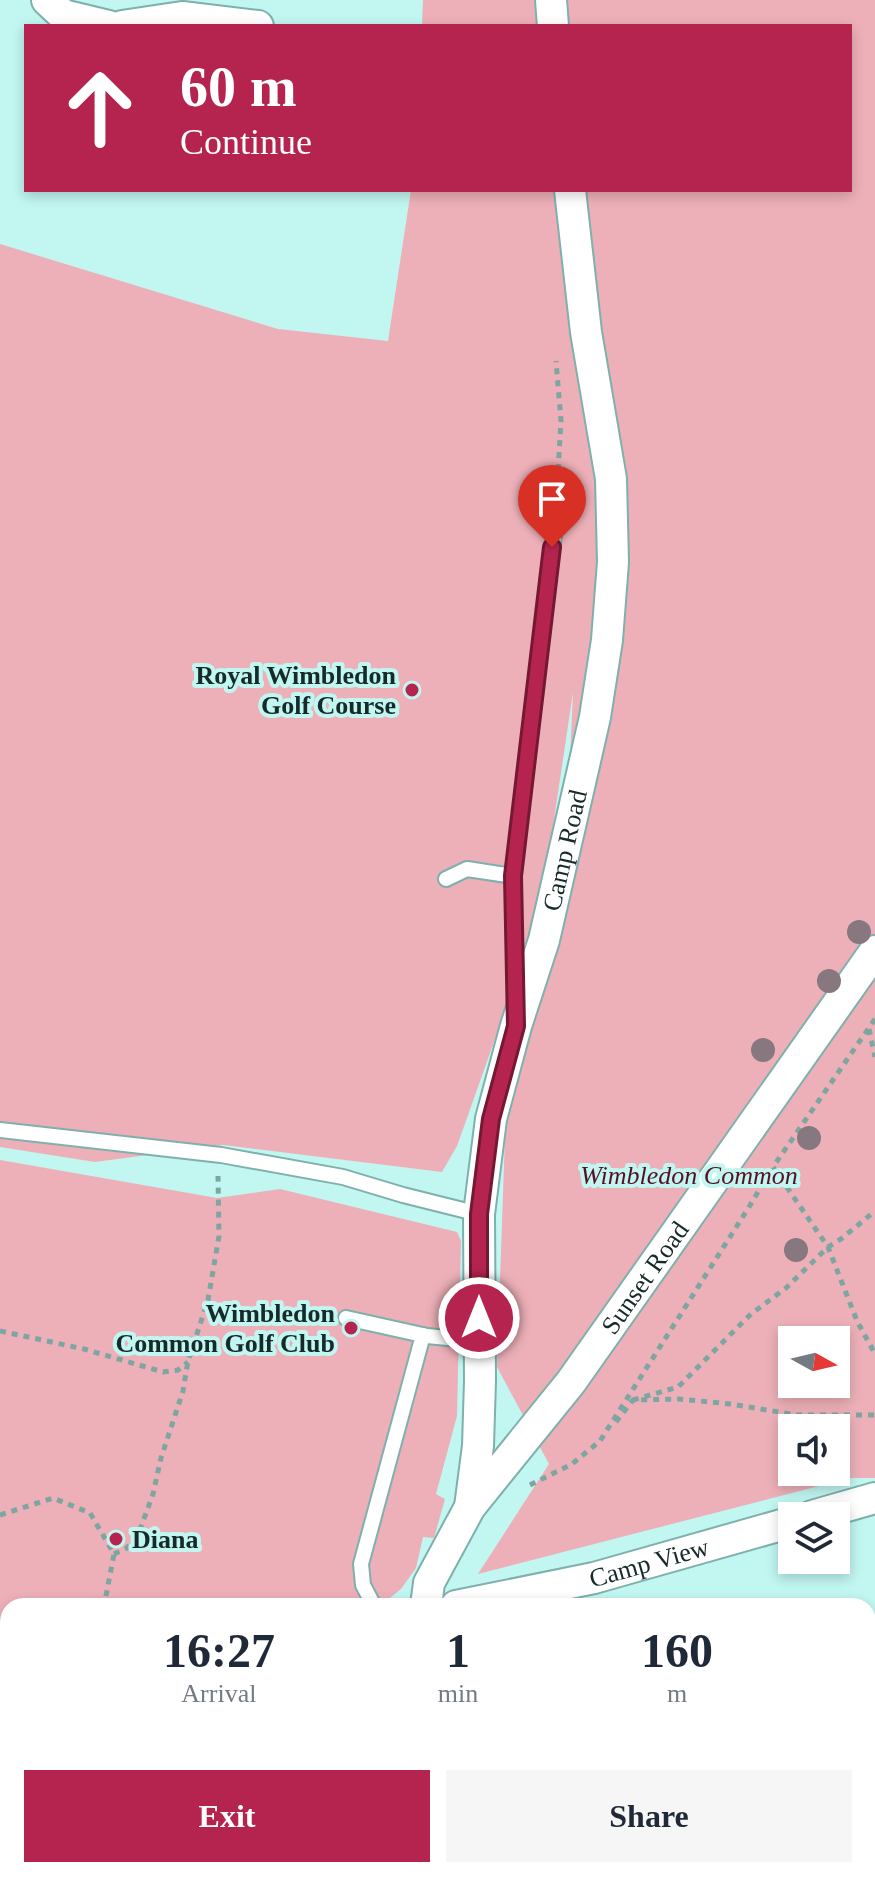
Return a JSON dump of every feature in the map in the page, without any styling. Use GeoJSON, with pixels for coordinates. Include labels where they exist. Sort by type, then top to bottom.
{"type":"FeatureCollection","features":[{"type":"Feature","properties":{"kind":"street"},"geometry":{"type":"LineString","coordinates":[[47,0],[63,15],[101,24]]}},
{"type":"Feature","properties":{"kind":"street"},"geometry":{"type":"LineString","coordinates":[[551,0],[553,24]]}},
{"type":"Feature","properties":{"kind":"street"},"geometry":{"type":"LineString","coordinates":[[135,24],[182,17],[241,24]]}},
{"type":"Feature","properties":{"kind":"street","name":"Camp Road"},"geometry":{"type":"LineString","coordinates":[[474,1501],[478,1446],[479,1214],[491,1119],[516,1026],[544,940],[595,717],[607,640],[613,562],[611,479],[586,332],[570,192]]}},
{"type":"Feature","properties":{"kind":"street","name":"Sunset Road"},"geometry":{"type":"LineString","coordinates":[[427,1598],[429,1583],[474,1501],[571,1382],[875,951]]}},
{"type":"Feature","properties":{"kind":"street"},"geometry":{"type":"LineString","coordinates":[[850,1505],[875,1498]]}},
{"type":"Feature","properties":{"kind":"street","name":"Camp View"},"geometry":{"type":"LineString","coordinates":[[495,1598],[594,1578],[778,1526]]}},
{"type":"Feature","properties":{"kind":"lane"},"geometry":{"type":"LineString","coordinates":[[516,1026],[513,876],[555,527]]}},
{"type":"Feature","properties":{"kind":"lane"},"geometry":{"type":"LineString","coordinates":[[446,879],[467,869],[513,876]]}},
{"type":"Feature","properties":{"kind":"lane"},"geometry":{"type":"LineString","coordinates":[[0,1130],[221,1155],[343,1177],[479,1214]]}},
{"type":"Feature","properties":{"kind":"lane"},"geometry":{"type":"LineString","coordinates":[[346,1318],[423,1335],[479,1341]]}},
{"type":"Feature","properties":{"kind":"lane"},"geometry":{"type":"LineString","coordinates":[[370,1598],[363,1585],[361,1564],[423,1335]]}},
{"type":"Feature","properties":{"kind":"path"},"geometry":{"type":"LineString","coordinates":[[555,348],[561,421],[555,527]]}},
{"type":"Feature","properties":{"kind":"path"},"geometry":{"type":"LineString","coordinates":[[600,1441],[773,1167],[875,1019]]}},
{"type":"Feature","properties":{"kind":"path"},"geometry":{"type":"LineString","coordinates":[[869,1028],[875,1057]]}},
{"type":"Feature","properties":{"kind":"path"},"geometry":{"type":"LineString","coordinates":[[114,1554],[127,1548],[141,1527],[208,1300],[219,1236],[217,1198],[221,1155]]}},
{"type":"Feature","properties":{"kind":"path"},"geometry":{"type":"LineString","coordinates":[[773,1167],[828,1247],[857,1321],[875,1354]]}},
{"type":"Feature","properties":{"kind":"path"},"geometry":{"type":"LineString","coordinates":[[474,1501],[519,1491],[572,1464],[600,1441],[633,1400],[678,1387],[751,1314],[875,1211]]}},
{"type":"Feature","properties":{"kind":"path"},"geometry":{"type":"LineString","coordinates":[[0,1331],[84,1349],[163,1372],[178,1370],[188,1361]]}},
{"type":"Feature","properties":{"kind":"path"},"geometry":{"type":"LineString","coordinates":[[633,1400],[679,1399],[797,1415],[875,1415]]}},
{"type":"Feature","properties":{"kind":"path"},"geometry":{"type":"LineString","coordinates":[[0,1515],[53,1498],[90,1513],[114,1554],[106,1598]]}},
{"type":"Feature","properties":{"kind":"green space","name":"Wimbledon Common"},"geometry":{"type":"Polygon","coordinates":[[[423,0],[875,0],[875,1478],[850,1478],[850,1414],[778,1414],[778,1486],[819,1486],[478,1574],[549,1464],[497,1367],[509,1094],[570,759],[573,692],[548,860],[521,966],[457,1146],[442,1172],[223,1145],[95,1162],[0,1147],[0,244],[278,329],[388,341],[411,192],[852,192],[852,24],[422,24],[423,0]]]}},
{"type":"Feature","properties":{"kind":"green space"},"geometry":{"type":"Polygon","coordinates":[[[0,1160],[217,1198],[280,1189],[457,1232],[461,1241],[457,1416],[436,1494],[445,1499],[434,1538],[423,1537],[416,1568],[401,1589],[390,1598],[0,1598],[0,1160]]]}},
{"type":"Feature","properties":{"kind":"place","name":"Royal Wimbledon Golf Course"},"geometry":{"type":"Point","coordinates":[412,690]}},
{"type":"Feature","properties":{"kind":"place","name":"Wimbledon Common Golf Club"},"geometry":{"type":"Point","coordinates":[351,1328]}},
{"type":"Feature","properties":{"kind":"place","name":"Diana"},"geometry":{"type":"Point","coordinates":[116,1539]}},
{"type":"Feature","properties":{"kind":"route"},"geometry":{"type":"LineString","coordinates":[[479,1318],[479,1214],[491,1119],[516,1026],[513,876],[552,547]]}}]}
